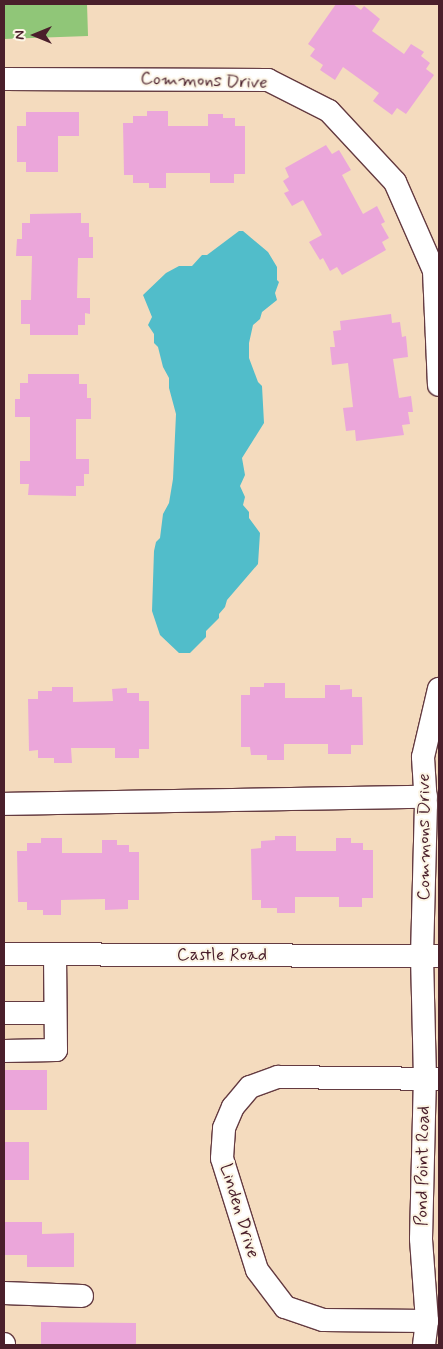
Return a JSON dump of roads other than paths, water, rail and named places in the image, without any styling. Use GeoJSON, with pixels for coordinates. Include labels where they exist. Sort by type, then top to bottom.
{"type":"FeatureCollection","features":[{"type":"Feature","properties":{"kind":"street","name":"Commons Drive"},"geometry":{"type":"LineString","coordinates":[[4,79],[268,80],[329,111],[395,182],[434,271],[439,385]]}},
{"type":"Feature","properties":{"kind":"street","name":"Commons Drive"},"geometry":{"type":"LineString","coordinates":[[431,956],[423,757],[439,689]]}},
{"type":"Feature","properties":{"kind":"street"},"geometry":{"type":"LineString","coordinates":[[4,804],[426,796]]}},
{"type":"Feature","properties":{"kind":"street","name":"Castle Road"},"geometry":{"type":"LineString","coordinates":[[4,954],[431,956]]}},
{"type":"Feature","properties":{"kind":"street"},"geometry":{"type":"LineString","coordinates":[[4,1051],[56,1050],[55,954]]}},
{"type":"Feature","properties":{"kind":"street","name":"Pond Point Road"},"geometry":{"type":"LineString","coordinates":[[424,1345],[427,1321],[430,1238],[431,956]]}},
{"type":"Feature","properties":{"kind":"street"},"geometry":{"type":"LineString","coordinates":[[4,1014],[55,1013]]}},
{"type":"Feature","properties":{"kind":"street","name":"Linden Drive"},"geometry":{"type":"LineString","coordinates":[[427,1321],[323,1320],[285,1306],[257,1270],[222,1158],[224,1128],[233,1107],[250,1087],[278,1077],[432,1079]]}},
{"type":"Feature","properties":{"kind":"street"},"geometry":{"type":"LineString","coordinates":[[4,1293],[82,1296]]}},
{"type":"Feature","properties":{"kind":"water"},"geometry":{"type":"Polygon","coordinates":[[[239,231],[243,231],[268,252],[277,267],[277,280],[279,282],[275,293],[277,300],[262,312],[260,319],[253,325],[249,343],[249,358],[258,382],[262,386],[264,423],[242,458],[245,475],[240,486],[245,497],[243,505],[249,512],[249,518],[260,533],[258,564],[227,600],[225,607],[219,614],[219,618],[206,631],[206,637],[190,653],[179,653],[160,635],[152,611],[154,551],[156,542],[160,538],[163,514],[169,503],[173,479],[176,414],[169,388],[169,378],[163,367],[158,347],[154,343],[154,334],[148,325],[152,317],[143,295],[166,273],[179,266],[192,266],[202,255],[207,255],[239,231]]]}}]}
